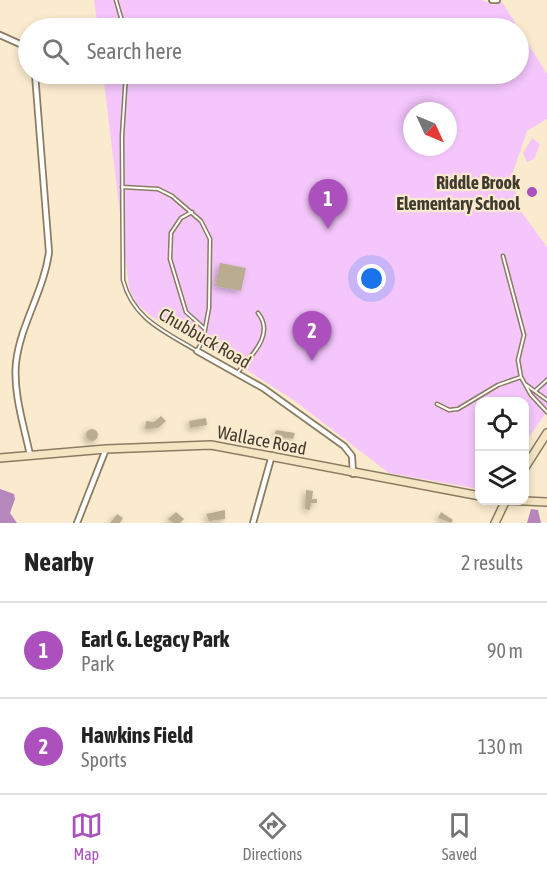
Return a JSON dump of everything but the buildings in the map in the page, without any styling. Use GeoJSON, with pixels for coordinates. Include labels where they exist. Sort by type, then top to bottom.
{"type":"FeatureCollection","features":[{"type":"Feature","properties":{"kind":"street"},"geometry":{"type":"LineString","coordinates":[[492,0],[497,0]]}},
{"type":"Feature","properties":{"kind":"street"},"geometry":{"type":"LineString","coordinates":[[0,35],[18,44]]}},
{"type":"Feature","properties":{"kind":"street"},"geometry":{"type":"LineString","coordinates":[[30,455],[15,374],[18,350],[46,276],[49,252],[36,84]]}},
{"type":"Feature","properties":{"kind":"street","name":"Chubbuck Road"},"geometry":{"type":"LineString","coordinates":[[197,351],[238,372],[294,409],[350,451],[353,474]]}},
{"type":"Feature","properties":{"kind":"street"},"geometry":{"type":"LineString","coordinates":[[529,462],[547,433]]}},
{"type":"Feature","properties":{"kind":"street","name":"Wallace Road"},"geometry":{"type":"LineString","coordinates":[[0,458],[106,449],[211,445],[272,455],[353,474],[475,495]]}},
{"type":"Feature","properties":{"kind":"street"},"geometry":{"type":"LineString","coordinates":[[77,523],[106,449]]}},
{"type":"Feature","properties":{"kind":"street"},"geometry":{"type":"LineString","coordinates":[[253,523],[272,455]]}},
{"type":"Feature","properties":{"kind":"street"},"geometry":{"type":"LineString","coordinates":[[529,502],[547,502]]}},
{"type":"Feature","properties":{"kind":"street"},"geometry":{"type":"LineString","coordinates":[[495,523],[502,505]]}},
{"type":"Feature","properties":{"kind":"lane"},"geometry":{"type":"LineString","coordinates":[[116,0],[121,18]]}},
{"type":"Feature","properties":{"kind":"lane","name":"Chubbuck Road"},"geometry":{"type":"LineString","coordinates":[[125,84],[122,187],[123,280],[126,294],[133,307],[147,320],[197,351]]}},
{"type":"Feature","properties":{"kind":"lane"},"geometry":{"type":"LineString","coordinates":[[122,187],[158,189],[192,212],[201,221],[210,239],[209,308],[197,351]]}},
{"type":"Feature","properties":{"kind":"lane"},"geometry":{"type":"LineString","coordinates":[[192,212],[181,218],[171,233],[170,259],[186,312],[205,329]]}},
{"type":"Feature","properties":{"kind":"lane"},"geometry":{"type":"LineString","coordinates":[[503,256],[524,335],[518,360],[521,376],[531,395],[547,412]]}},
{"type":"Feature","properties":{"kind":"lane"},"geometry":{"type":"LineString","coordinates":[[238,372],[258,346],[266,331],[265,321],[258,313]]}},
{"type":"Feature","properties":{"kind":"lane"},"geometry":{"type":"LineString","coordinates":[[437,404],[449,410],[458,410],[498,385],[521,376]]}},
{"type":"Feature","properties":{"kind":"lane"},"geometry":{"type":"LineString","coordinates":[[531,395],[547,380]]}},
{"type":"Feature","properties":{"kind":"lane"},"geometry":{"type":"LineString","coordinates":[[524,382],[547,400]]}},
{"type":"Feature","properties":{"kind":"shaded area"},"geometry":{"type":"Polygon","coordinates":[[[94,0],[482,0],[493,5],[502,2],[512,18],[97,18],[94,0]]]}},
{"type":"Feature","properties":{"kind":"shaded area"},"geometry":{"type":"Polygon","coordinates":[[[529,45],[547,74],[547,119],[527,131],[512,175],[520,210],[547,247],[547,411],[529,437],[529,397],[475,397],[475,488],[389,473],[292,399],[242,367],[152,317],[137,304],[129,288],[104,84],[529,84],[529,45]]]}},
{"type":"Feature","properties":{"kind":"shaded area"},"geometry":{"type":"Polygon","coordinates":[[[532,138],[540,144],[534,159],[527,162],[523,153],[532,138]]]}},
{"type":"Feature","properties":{"kind":"shaded area"},"geometry":{"type":"Polygon","coordinates":[[[0,489],[14,494],[15,499],[10,513],[17,523],[0,523],[0,489]]]}},
{"type":"Feature","properties":{"kind":"shaded area"},"geometry":{"type":"Polygon","coordinates":[[[531,509],[538,510],[541,523],[527,523],[531,509]]]}},
{"type":"Feature","properties":{"kind":"place","name":"Riddle Brook Elementary School"},"geometry":{"type":"Point","coordinates":[532,192]}},
{"type":"Feature","properties":{"kind":"place","name":"Earl G. Legacy Park"},"geometry":{"type":"Point","coordinates":[328,229]}},
{"type":"Feature","properties":{"kind":"place","name":"Hawkins Field"},"geometry":{"type":"Point","coordinates":[312,361]}}]}
